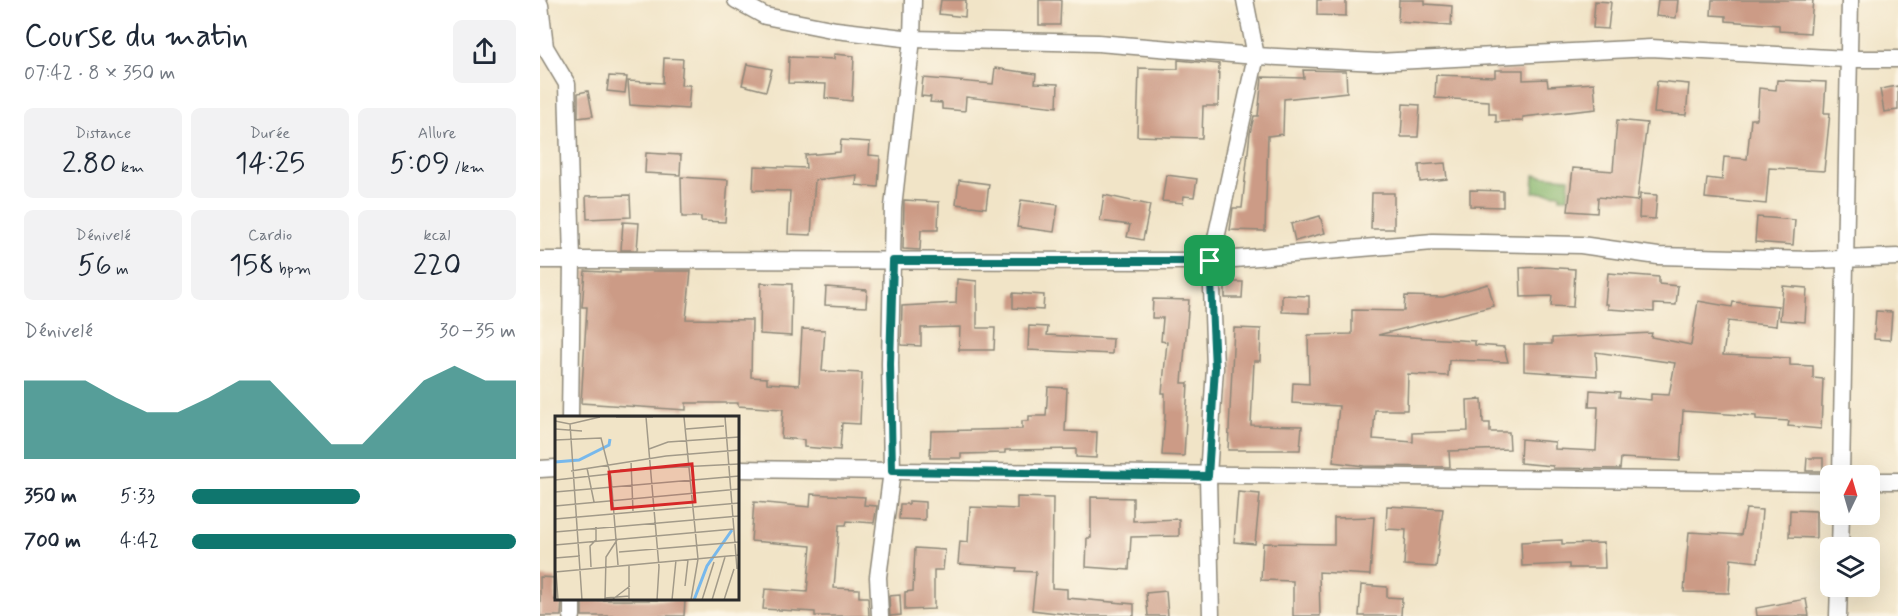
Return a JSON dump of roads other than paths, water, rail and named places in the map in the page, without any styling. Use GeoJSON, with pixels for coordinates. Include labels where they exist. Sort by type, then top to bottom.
{"type":"FeatureCollection","features":[{"type":"Feature","properties":{"kind":"street"},"geometry":{"type":"LineString","coordinates":[[736,0],[765,16],[836,30],[912,39],[1098,43],[1256,56],[1377,62],[1651,48],[1847,59],[1898,59]]}},
{"type":"Feature","properties":{"kind":"street"},"geometry":{"type":"LineString","coordinates":[[880,616],[878,577],[892,471],[890,364],[893,207],[912,39],[912,0]]}},
{"type":"Feature","properties":{"kind":"street"},"geometry":{"type":"LineString","coordinates":[[1211,616],[1208,476],[1215,368],[1210,261],[1256,56],[1245,0]]}},
{"type":"Feature","properties":{"kind":"street"},"geometry":{"type":"LineString","coordinates":[[1841,465],[1847,59],[1850,0]]}},
{"type":"Feature","properties":{"kind":"street"},"geometry":{"type":"LineString","coordinates":[[540,4],[543,47],[567,84],[572,260],[570,416]]}},
{"type":"Feature","properties":{"kind":"street"},"geometry":{"type":"LineString","coordinates":[[540,260],[1210,261],[1433,242],[1581,245],[1658,256],[1812,260],[1898,257]]}},
{"type":"Feature","properties":{"kind":"street"},"geometry":{"type":"LineString","coordinates":[[540,469],[555,468]]}},
{"type":"Feature","properties":{"kind":"street"},"geometry":{"type":"LineString","coordinates":[[740,469],[1820,482]]}},
{"type":"Feature","properties":{"kind":"street"},"geometry":{"type":"LineString","coordinates":[[1880,481],[1898,481]]}},
{"type":"Feature","properties":{"kind":"street"},"geometry":{"type":"LineString","coordinates":[[1838,616],[1839,597]]}},
{"type":"Feature","properties":{"kind":"street"},"geometry":{"type":"LineString","coordinates":[[572,601],[573,616]]}}]}
